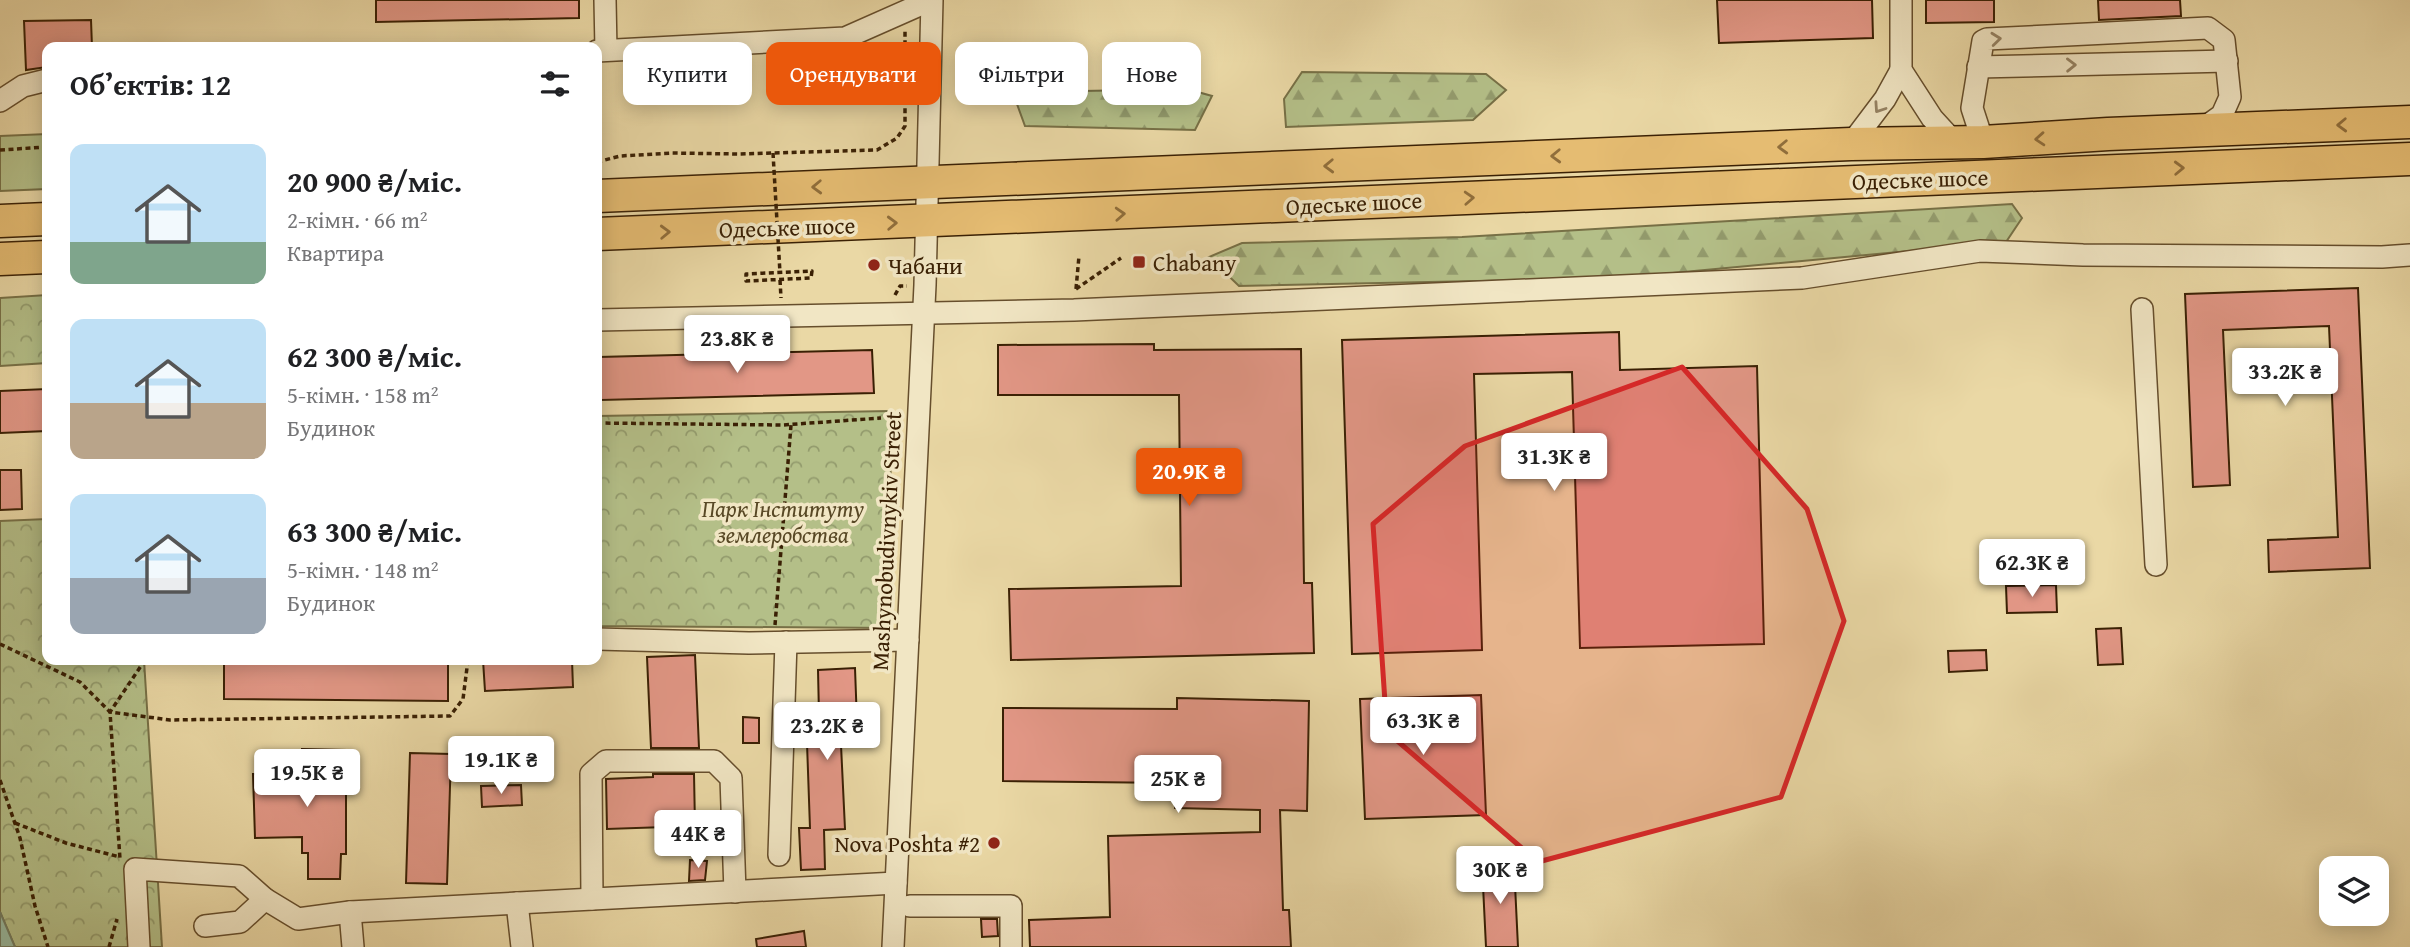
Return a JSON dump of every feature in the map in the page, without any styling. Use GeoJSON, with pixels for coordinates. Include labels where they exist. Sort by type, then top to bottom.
{"type":"FeatureCollection","features":[{"type":"Feature","properties":{"kind":"highway","name":"Одеське шосе"},"geometry":{"type":"LineString","coordinates":[[602,196],[2410,122]]}},
{"type":"Feature","properties":{"kind":"highway","name":"Одеське шосе"},"geometry":{"type":"LineString","coordinates":[[602,234],[2410,159]]}},
{"type":"Feature","properties":{"kind":"highway"},"geometry":{"type":"LineString","coordinates":[[0,221],[42,219]]}},
{"type":"Feature","properties":{"kind":"highway"},"geometry":{"type":"LineString","coordinates":[[0,259],[42,257]]}},
{"type":"Feature","properties":{"kind":"street"},"geometry":{"type":"LineString","coordinates":[[602,42],[605,0]]}},
{"type":"Feature","properties":{"kind":"street"},"geometry":{"type":"LineString","coordinates":[[602,50],[845,38],[931,0]]}},
{"type":"Feature","properties":{"kind":"street","name":"Mashynobudivnykiv Street"},"geometry":{"type":"LineString","coordinates":[[893,947],[929,182],[931,0]]}},
{"type":"Feature","properties":{"kind":"street"},"geometry":{"type":"LineString","coordinates":[[1851,144],[1885,99],[1901,70],[1901,0]]}},
{"type":"Feature","properties":{"kind":"street"},"geometry":{"type":"LineString","coordinates":[[1901,70],[1932,118],[1968,142],[1978,67],[1983,41],[1987,39],[2208,28],[2224,40],[2230,97],[2222,115],[2198,131]]}},
{"type":"Feature","properties":{"kind":"street"},"geometry":{"type":"LineString","coordinates":[[1978,67],[2227,61]]}},
{"type":"Feature","properties":{"kind":"street"},"geometry":{"type":"LineString","coordinates":[[0,102],[23,86],[42,81]]}},
{"type":"Feature","properties":{"kind":"street"},"geometry":{"type":"LineString","coordinates":[[602,320],[923,314],[1075,300],[1802,278],[1980,251],[2083,255],[2410,255]]}},
{"type":"Feature","properties":{"kind":"street"},"geometry":{"type":"LineString","coordinates":[[2142,309],[2156,565]]}},
{"type":"Feature","properties":{"kind":"street"},"geometry":{"type":"LineString","coordinates":[[602,639],[780,642],[908,640]]}},
{"type":"Feature","properties":{"kind":"street"},"geometry":{"type":"LineString","coordinates":[[779,855],[780,642]]}},
{"type":"Feature","properties":{"kind":"street"},"geometry":{"type":"LineString","coordinates":[[592,899],[591,774],[606,761],[714,761],[731,778],[735,892]]}},
{"type":"Feature","properties":{"kind":"street"},"geometry":{"type":"LineString","coordinates":[[139,947],[135,869],[239,876],[265,899],[298,919],[350,912],[896,883]]}},
{"type":"Feature","properties":{"kind":"street"},"geometry":{"type":"LineString","coordinates":[[205,926],[240,922],[265,899]]}},
{"type":"Feature","properties":{"kind":"street"},"geometry":{"type":"LineString","coordinates":[[517,903],[522,947]]}},
{"type":"Feature","properties":{"kind":"street"},"geometry":{"type":"LineString","coordinates":[[910,906],[1011,906],[1011,947]]}},
{"type":"Feature","properties":{"kind":"street"},"geometry":{"type":"LineString","coordinates":[[350,912],[352,947]]}},
{"type":"Feature","properties":{"kind":"path"},"geometry":{"type":"LineString","coordinates":[[602,161],[620,156],[672,153],[877,150],[897,138],[905,127],[905,11]]}},
{"type":"Feature","properties":{"kind":"path"},"geometry":{"type":"LineString","coordinates":[[0,150],[42,147]]}},
{"type":"Feature","properties":{"kind":"path"},"geometry":{"type":"LineString","coordinates":[[774,153],[780,273]]}},
{"type":"Feature","properties":{"kind":"path"},"geometry":{"type":"LineString","coordinates":[[1075,300],[1079,256]]}},
{"type":"Feature","properties":{"kind":"path"},"geometry":{"type":"LineString","coordinates":[[1075,300],[1121,258]]}},
{"type":"Feature","properties":{"kind":"path"},"geometry":{"type":"LineString","coordinates":[[811,271],[811,278],[780,280],[746,281],[746,274],[811,271]]}},
{"type":"Feature","properties":{"kind":"path"},"geometry":{"type":"LineString","coordinates":[[780,280],[781,298]]}},
{"type":"Feature","properties":{"kind":"path"},"geometry":{"type":"LineString","coordinates":[[602,423],[791,425],[881,418]]}},
{"type":"Feature","properties":{"kind":"path"},"geometry":{"type":"LineString","coordinates":[[780,642],[791,425]]}},
{"type":"Feature","properties":{"kind":"path"},"geometry":{"type":"LineString","coordinates":[[0,644],[42,664]]}},
{"type":"Feature","properties":{"kind":"path"},"geometry":{"type":"LineString","coordinates":[[44,665],[80,682],[110,712],[170,720],[450,716],[463,699],[467,665]]}},
{"type":"Feature","properties":{"kind":"path"},"geometry":{"type":"LineString","coordinates":[[121,867],[110,712],[142,665]]}},
{"type":"Feature","properties":{"kind":"path"},"geometry":{"type":"LineString","coordinates":[[0,780],[15,823],[48,947]]}},
{"type":"Feature","properties":{"kind":"path"},"geometry":{"type":"LineString","coordinates":[[15,823],[66,843],[120,857]]}},
{"type":"Feature","properties":{"kind":"path"},"geometry":{"type":"LineString","coordinates":[[109,947],[120,911]]}},
{"type":"Feature","properties":{"kind":"highlighted area"},"geometry":{"type":"Polygon","coordinates":[[[1682,367],[1807,509],[1844,621],[1781,797],[1538,862],[1387,732],[1373,524],[1465,446],[1682,367]]]}},
{"type":"Feature","properties":{"kind":"green space"},"geometry":{"type":"Polygon","coordinates":[[[1302,72],[1486,74],[1506,90],[1473,120],[1286,127],[1284,99],[1302,72]]]}},
{"type":"Feature","properties":{"kind":"green space"},"geometry":{"type":"Polygon","coordinates":[[[1088,91],[1102,91],[1102,105],[1201,105],[1201,93],[1212,96],[1195,130],[1025,126],[1017,105],[1088,105],[1088,91]]]}},
{"type":"Feature","properties":{"kind":"green space"},"geometry":{"type":"Polygon","coordinates":[[[42,134],[42,189],[0,191],[0,136],[42,134]]]}},
{"type":"Feature","properties":{"kind":"green space"},"geometry":{"type":"Polygon","coordinates":[[[2012,204],[2022,218],[2006,242],[1619,278],[1239,286],[1209,257],[1242,243],[1462,237],[2012,204]]]}},
{"type":"Feature","properties":{"kind":"green space"},"geometry":{"type":"Polygon","coordinates":[[[42,295],[42,363],[0,366],[0,298],[42,295]]]}},
{"type":"Feature","properties":{"kind":"green space","name":"Парк Інституту землеробства"},"geometry":{"type":"Polygon","coordinates":[[[890,411],[892,628],[602,626],[602,416],[890,411]]]}},
{"type":"Feature","properties":{"kind":"green space"},"geometry":{"type":"Polygon","coordinates":[[[42,519],[42,665],[144,665],[162,947],[15,947],[0,912],[0,521],[42,519]]]}},
{"type":"Feature","properties":{"kind":"shaded area"},"geometry":{"type":"Polygon","coordinates":[[[0,912],[15,947],[0,947],[0,912]]]}},
{"type":"Feature","properties":{"kind":"building"},"geometry":{"type":"Polygon","coordinates":[[[376,0],[579,0],[579,18],[376,22],[376,0]]]}},
{"type":"Feature","properties":{"kind":"building"},"geometry":{"type":"Polygon","coordinates":[[[1717,0],[1872,0],[1873,38],[1719,43],[1717,0]]]}},
{"type":"Feature","properties":{"kind":"building"},"geometry":{"type":"Polygon","coordinates":[[[1926,0],[1994,0],[1994,22],[1926,23],[1926,0]]]}},
{"type":"Feature","properties":{"kind":"building"},"geometry":{"type":"Polygon","coordinates":[[[2098,0],[2180,0],[2181,16],[2099,20],[2098,0]]]}},
{"type":"Feature","properties":{"kind":"building"},"geometry":{"type":"Polygon","coordinates":[[[91,20],[92,42],[42,42],[42,68],[26,70],[24,21],[91,20]]]}},
{"type":"Feature","properties":{"kind":"building"},"geometry":{"type":"Polygon","coordinates":[[[2358,288],[2370,568],[2269,572],[2268,540],[2338,537],[2329,326],[2223,330],[2230,485],[2193,487],[2185,294],[2358,288]]]}},
{"type":"Feature","properties":{"kind":"building"},"geometry":{"type":"Polygon","coordinates":[[[1619,332],[1620,370],[1757,366],[1764,644],[1580,648],[1572,372],[1474,374],[1482,650],[1352,654],[1342,340],[1619,332]]]}},
{"type":"Feature","properties":{"kind":"building"},"geometry":{"type":"Polygon","coordinates":[[[1154,344],[1154,350],[1301,349],[1304,583],[1312,583],[1314,653],[1011,660],[1009,589],[1181,586],[1179,395],[998,395],[998,345],[1154,344]]]}},
{"type":"Feature","properties":{"kind":"building"},"geometry":{"type":"Polygon","coordinates":[[[872,350],[874,393],[602,400],[602,357],[872,350]]]}},
{"type":"Feature","properties":{"kind":"building"},"geometry":{"type":"Polygon","coordinates":[[[42,389],[42,431],[0,433],[0,391],[42,389]]]}},
{"type":"Feature","properties":{"kind":"building"},"geometry":{"type":"Polygon","coordinates":[[[0,470],[21,470],[22,509],[0,510],[0,470]]]}},
{"type":"Feature","properties":{"kind":"building"},"geometry":{"type":"Polygon","coordinates":[[[2056,585],[2057,612],[2007,613],[2006,586],[2056,585]]]}},
{"type":"Feature","properties":{"kind":"building"},"geometry":{"type":"Polygon","coordinates":[[[2121,628],[2123,664],[2098,665],[2096,629],[2121,628]]]}},
{"type":"Feature","properties":{"kind":"building"},"geometry":{"type":"Polygon","coordinates":[[[1986,650],[1987,670],[1949,672],[1948,651],[1986,650]]]}},
{"type":"Feature","properties":{"kind":"building"},"geometry":{"type":"Polygon","coordinates":[[[695,655],[699,748],[651,748],[647,657],[695,655]]]}},
{"type":"Feature","properties":{"kind":"building"},"geometry":{"type":"Polygon","coordinates":[[[224,665],[448,665],[448,701],[224,699],[224,665]]]}},
{"type":"Feature","properties":{"kind":"building"},"geometry":{"type":"Polygon","coordinates":[[[483,665],[572,665],[573,687],[485,691],[483,665]]]}},
{"type":"Feature","properties":{"kind":"building"},"geometry":{"type":"Polygon","coordinates":[[[855,668],[857,723],[840,724],[845,829],[824,830],[825,869],[801,870],[799,828],[810,828],[806,715],[819,715],[818,670],[855,668]]]}},
{"type":"Feature","properties":{"kind":"building"},"geometry":{"type":"Polygon","coordinates":[[[1481,695],[1486,815],[1365,819],[1360,699],[1481,695]]]}},
{"type":"Feature","properties":{"kind":"building"},"geometry":{"type":"Polygon","coordinates":[[[1177,698],[1309,701],[1307,811],[1280,810],[1283,910],[1289,910],[1291,947],[1030,947],[1029,920],[1110,917],[1108,836],[1260,832],[1260,810],[1175,808],[1175,783],[1003,781],[1003,708],[1177,709],[1177,698]]]}},
{"type":"Feature","properties":{"kind":"building"},"geometry":{"type":"Polygon","coordinates":[[[743,717],[759,718],[759,743],[743,743],[743,717]]]}},
{"type":"Feature","properties":{"kind":"building"},"geometry":{"type":"Polygon","coordinates":[[[302,749],[346,750],[346,854],[341,854],[340,879],[308,879],[308,853],[302,853],[302,837],[255,838],[253,774],[302,773],[302,749]]]}},
{"type":"Feature","properties":{"kind":"building"},"geometry":{"type":"Polygon","coordinates":[[[410,753],[451,754],[447,884],[406,883],[410,753]]]}},
{"type":"Feature","properties":{"kind":"building"},"geometry":{"type":"Polygon","coordinates":[[[653,774],[694,774],[695,826],[607,829],[606,779],[653,777],[653,774]]]}},
{"type":"Feature","properties":{"kind":"building"},"geometry":{"type":"Polygon","coordinates":[[[521,785],[522,805],[482,807],[481,786],[521,785]]]}},
{"type":"Feature","properties":{"kind":"building"},"geometry":{"type":"Polygon","coordinates":[[[690,860],[707,861],[705,880],[689,881],[690,860]]]}},
{"type":"Feature","properties":{"kind":"building"},"geometry":{"type":"Polygon","coordinates":[[[1514,864],[1518,947],[1486,947],[1482,865],[1514,864]]]}},
{"type":"Feature","properties":{"kind":"building"},"geometry":{"type":"Polygon","coordinates":[[[981,919],[997,919],[998,936],[982,937],[981,919]]]}},
{"type":"Feature","properties":{"kind":"building"},"geometry":{"type":"Polygon","coordinates":[[[804,931],[806,947],[757,947],[756,939],[804,931]]]}},
{"type":"Feature","properties":{"kind":"place","name":"Chabany"},"geometry":{"type":"Point","coordinates":[1139,262]}},
{"type":"Feature","properties":{"kind":"place","name":"Чабани"},"geometry":{"type":"Point","coordinates":[874,265]}},
{"type":"Feature","properties":{"kind":"place","name":"Nova Poshta #2"},"geometry":{"type":"Point","coordinates":[994,843]}}]}
